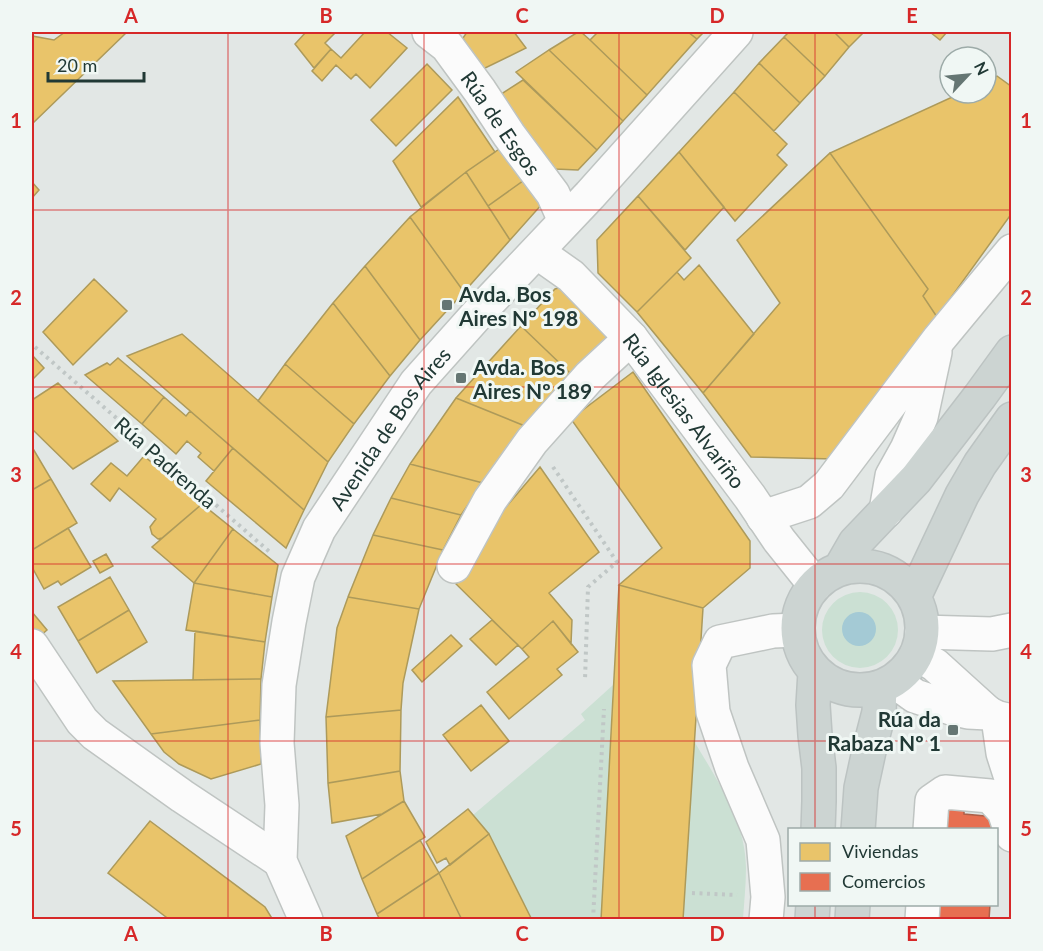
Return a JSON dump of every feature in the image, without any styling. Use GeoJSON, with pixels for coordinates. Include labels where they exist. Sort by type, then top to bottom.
{"type":"FeatureCollection","features":[{"type":"Feature","properties":{"kind":"main road"},"geometry":{"type":"LineString","coordinates":[[828,577],[853,566],[879,569],[894,576],[908,588],[914,597],[920,612],[920,643],[906,670],[887,684],[866,691],[846,690],[829,683],[815,672],[806,658],[797,630],[799,614],[805,598],[828,577],[855,543],[916,479],[1011,352]]}},
{"type":"Feature","properties":{"kind":"main road"},"geometry":{"type":"LineString","coordinates":[[914,597],[962,495],[1011,419]]}},
{"type":"Feature","properties":{"kind":"main road"},"geometry":{"type":"LineString","coordinates":[[815,672],[813,705],[819,768],[818,828]]}},
{"type":"Feature","properties":{"kind":"main road"},"geometry":{"type":"LineString","coordinates":[[858,828],[861,788],[887,684]]}},
{"type":"Feature","properties":{"kind":"street","name":"Rúa de Esgos"},"geometry":{"type":"LineString","coordinates":[[429,32],[447,46],[480,91],[553,194],[565,221]]}},
{"type":"Feature","properties":{"kind":"street","name":"Avenida de Bos Aires"},"geometry":{"type":"LineString","coordinates":[[306,920],[280,861],[282,805],[277,743],[279,685],[289,622],[298,577],[318,529],[416,383],[736,32]]}},
{"type":"Feature","properties":{"kind":"street"},"geometry":{"type":"LineString","coordinates":[[763,517],[809,502],[830,484],[939,339],[1011,251]]}},
{"type":"Feature","properties":{"kind":"street","name":"Rúa Iglesias Alvariño"},"geometry":{"type":"LineString","coordinates":[[537,252],[571,276],[631,338],[780,540],[828,577]]}},
{"type":"Feature","properties":{"kind":"street"},"geometry":{"type":"LineString","coordinates":[[454,566],[490,500],[534,439],[590,376],[631,338]]}},
{"type":"Feature","properties":{"kind":"street"},"geometry":{"type":"LineString","coordinates":[[886,511],[892,476],[921,417],[939,339]]}},
{"type":"Feature","properties":{"kind":"street"},"geometry":{"type":"LineString","coordinates":[[767,908],[763,840],[732,768],[712,712],[709,665],[720,642],[773,631],[797,630]]}},
{"type":"Feature","properties":{"kind":"street"},"geometry":{"type":"LineString","coordinates":[[1011,630],[920,643],[935,665],[999,717],[1003,753],[1011,781]]}},
{"type":"Feature","properties":{"kind":"street"},"geometry":{"type":"LineString","coordinates":[[32,646],[82,721],[95,734],[182,796],[280,861]]}},
{"type":"Feature","properties":{"kind":"street"},"geometry":{"type":"LineString","coordinates":[[887,684],[959,710],[999,717]]}},
{"type":"Feature","properties":{"kind":"street"},"geometry":{"type":"LineString","coordinates":[[930,828],[932,801],[945,792],[990,796],[1004,810],[1011,835]]}},
{"type":"Feature","properties":{"kind":"path","name":"Rúa Padrenda"},"geometry":{"type":"LineString","coordinates":[[35,347],[298,577]]}},
{"type":"Feature","properties":{"kind":"path"},"geometry":{"type":"LineString","coordinates":[[534,439],[617,562],[588,587],[585,680]]}},
{"type":"Feature","properties":{"kind":"path"},"geometry":{"type":"LineString","coordinates":[[593,920],[604,709]]}},
{"type":"Feature","properties":{"kind":"path"},"geometry":{"type":"LineString","coordinates":[[692,893],[767,908]]}},
{"type":"Feature","properties":{"kind":"green space"},"geometry":{"type":"Polygon","coordinates":[[[860,592],[875,595],[887,603],[895,615],[898,630],[895,645],[887,657],[875,665],[860,668],[845,665],[833,657],[825,645],[822,630],[825,615],[833,603],[845,595],[860,592]]]}},
{"type":"Feature","properties":{"kind":"green space"},"geometry":{"type":"Polygon","coordinates":[[[613,685],[601,919],[532,919],[489,834],[473,815],[585,720],[581,714],[613,685]]]}},
{"type":"Feature","properties":{"kind":"green space"},"geometry":{"type":"Polygon","coordinates":[[[694,741],[729,802],[741,834],[746,868],[743,919],[683,920],[694,741]]]}},
{"type":"Feature","properties":{"kind":"water"},"geometry":{"type":"Polygon","coordinates":[[[859,612],[871,617],[876,629],[871,641],[859,646],[847,641],[842,629],[847,617],[859,612]]]}},
{"type":"Feature","properties":{"kind":"building: Viviendas"},"geometry":{"type":"Polygon","coordinates":[[[65,32],[127,32],[32,124],[32,36],[54,40],[65,32]]]}},
{"type":"Feature","properties":{"kind":"building: Viviendas"},"geometry":{"type":"Polygon","coordinates":[[[306,32],[336,32],[325,43],[331,49],[314,68],[295,44],[306,32]]]}},
{"type":"Feature","properties":{"kind":"building: Viviendas"},"geometry":{"type":"Polygon","coordinates":[[[365,32],[387,32],[407,48],[370,88],[356,74],[351,79],[336,65],[322,81],[312,71],[331,49],[341,58],[365,32]]]}},
{"type":"Feature","properties":{"kind":"building: Viviendas"},"geometry":{"type":"Polygon","coordinates":[[[467,32],[514,32],[526,48],[479,71],[463,38],[467,32]]]}},
{"type":"Feature","properties":{"kind":"building: Viviendas"},"geometry":{"type":"Polygon","coordinates":[[[578,32],[590,40],[647,95],[623,121],[549,50],[578,32]]]}},
{"type":"Feature","properties":{"kind":"building: Viviendas"},"geometry":{"type":"Polygon","coordinates":[[[598,32],[688,32],[697,39],[647,95],[590,40],[598,32]]]}},
{"type":"Feature","properties":{"kind":"building: Viviendas"},"geometry":{"type":"Polygon","coordinates":[[[688,32],[704,32],[697,39],[688,32]]]}},
{"type":"Feature","properties":{"kind":"building: Viviendas"},"geometry":{"type":"Polygon","coordinates":[[[789,32],[834,32],[849,47],[825,76],[784,37],[789,32]]]}},
{"type":"Feature","properties":{"kind":"building: Viviendas"},"geometry":{"type":"Polygon","coordinates":[[[834,32],[864,32],[849,47],[834,32]]]}},
{"type":"Feature","properties":{"kind":"building: Viviendas"},"geometry":{"type":"Polygon","coordinates":[[[930,32],[947,32],[940,40],[930,32]]]}},
{"type":"Feature","properties":{"kind":"building: Viviendas"},"geometry":{"type":"Polygon","coordinates":[[[784,37],[825,76],[800,103],[759,63],[784,37]]]}},
{"type":"Feature","properties":{"kind":"building: Viviendas"},"geometry":{"type":"Polygon","coordinates":[[[549,50],[623,121],[597,150],[516,72],[549,50]]]}},
{"type":"Feature","properties":{"kind":"building: Viviendas"},"geometry":{"type":"Polygon","coordinates":[[[759,63],[800,103],[774,131],[734,92],[759,63]]]}},
{"type":"Feature","properties":{"kind":"building: Viviendas"},"geometry":{"type":"Polygon","coordinates":[[[427,64],[452,90],[396,146],[371,120],[427,64]]]}},
{"type":"Feature","properties":{"kind":"building: Viviendas"},"geometry":{"type":"Polygon","coordinates":[[[998,77],[1012,87],[1012,213],[937,317],[923,296],[928,289],[830,153],[938,104],[998,105],[998,77]]]}},
{"type":"Feature","properties":{"kind":"building: Viviendas"},"geometry":{"type":"Polygon","coordinates":[[[523,80],[597,150],[578,170],[555,169],[495,98],[523,80]]]}},
{"type":"Feature","properties":{"kind":"building: Viviendas"},"geometry":{"type":"Polygon","coordinates":[[[734,92],[787,144],[777,155],[787,165],[735,221],[679,152],[734,92]]]}},
{"type":"Feature","properties":{"kind":"building: Viviendas"},"geometry":{"type":"Polygon","coordinates":[[[458,97],[495,152],[421,207],[393,161],[458,97]]]}},
{"type":"Feature","properties":{"kind":"building: Viviendas"},"geometry":{"type":"Polygon","coordinates":[[[505,145],[527,178],[488,206],[466,172],[505,145]]]}},
{"type":"Feature","properties":{"kind":"building: Viviendas"},"geometry":{"type":"Polygon","coordinates":[[[679,152],[724,207],[685,250],[638,196],[679,152]]]}},
{"type":"Feature","properties":{"kind":"building: Viviendas"},"geometry":{"type":"Polygon","coordinates":[[[830,153],[928,289],[923,296],[937,317],[834,459],[751,457],[703,393],[780,303],[737,240],[830,153]]]}},
{"type":"Feature","properties":{"kind":"building: Viviendas"},"geometry":{"type":"Polygon","coordinates":[[[466,172],[510,240],[464,292],[410,217],[466,172]]]}},
{"type":"Feature","properties":{"kind":"building: Viviendas"},"geometry":{"type":"Polygon","coordinates":[[[527,178],[543,203],[510,240],[488,206],[527,178]]]}},
{"type":"Feature","properties":{"kind":"building: Viviendas"},"geometry":{"type":"Polygon","coordinates":[[[32,182],[39,190],[32,198],[32,182]]]}},
{"type":"Feature","properties":{"kind":"building: Viviendas"},"geometry":{"type":"Polygon","coordinates":[[[638,196],[691,258],[637,312],[598,273],[597,240],[638,196]]]}},
{"type":"Feature","properties":{"kind":"building: Viviendas"},"geometry":{"type":"Polygon","coordinates":[[[410,217],[464,292],[420,340],[365,266],[410,217]]]}},
{"type":"Feature","properties":{"kind":"building: Viviendas"},"geometry":{"type":"Polygon","coordinates":[[[699,265],[754,334],[703,393],[637,312],[677,272],[684,280],[699,265]]]}},
{"type":"Feature","properties":{"kind":"building: Viviendas"},"geometry":{"type":"Polygon","coordinates":[[[365,266],[420,340],[390,376],[333,303],[365,266]]]}},
{"type":"Feature","properties":{"kind":"building: Viviendas"},"geometry":{"type":"Polygon","coordinates":[[[94,279],[127,311],[73,365],[43,332],[94,279]]]}},
{"type":"Feature","properties":{"kind":"building: Viviendas"},"geometry":{"type":"Polygon","coordinates":[[[565,286],[611,333],[571,374],[521,326],[555,289],[565,286]]]}},
{"type":"Feature","properties":{"kind":"building: Viviendas"},"geometry":{"type":"Polygon","coordinates":[[[333,303],[390,376],[354,424],[285,364],[333,303]]]}},
{"type":"Feature","properties":{"kind":"building: Viviendas"},"geometry":{"type":"Polygon","coordinates":[[[521,326],[571,374],[525,426],[456,398],[521,326]]]}},
{"type":"Feature","properties":{"kind":"building: Viviendas"},"geometry":{"type":"Polygon","coordinates":[[[182,334],[328,462],[304,510],[127,356],[182,334]]]}},
{"type":"Feature","properties":{"kind":"building: Viviendas"},"geometry":{"type":"Polygon","coordinates":[[[32,355],[44,368],[32,380],[32,355]]]}},
{"type":"Feature","properties":{"kind":"building: Viviendas"},"geometry":{"type":"Polygon","coordinates":[[[118,358],[164,397],[142,424],[85,375],[107,363],[110,365],[118,358]]]}},
{"type":"Feature","properties":{"kind":"building: Viviendas"},"geometry":{"type":"Polygon","coordinates":[[[285,364],[354,424],[328,462],[258,401],[285,364]]]}},
{"type":"Feature","properties":{"kind":"building: Viviendas"},"geometry":{"type":"Polygon","coordinates":[[[633,372],[750,541],[750,568],[703,608],[619,585],[662,548],[571,419],[633,372]]]}},
{"type":"Feature","properties":{"kind":"building: Viviendas"},"geometry":{"type":"Polygon","coordinates":[[[58,383],[118,441],[73,469],[32,429],[32,400],[58,383]]]}},
{"type":"Feature","properties":{"kind":"building: Viviendas"},"geometry":{"type":"Polygon","coordinates":[[[164,397],[186,416],[190,411],[233,448],[214,471],[198,457],[201,453],[187,441],[176,454],[142,424],[164,397]]]}},
{"type":"Feature","properties":{"kind":"building: Viviendas"},"geometry":{"type":"Polygon","coordinates":[[[456,398],[525,426],[483,483],[410,464],[456,398]]]}},
{"type":"Feature","properties":{"kind":"building: Viviendas"},"geometry":{"type":"Polygon","coordinates":[[[32,447],[51,479],[32,490],[32,447]]]}},
{"type":"Feature","properties":{"kind":"building: Viviendas"},"geometry":{"type":"Polygon","coordinates":[[[233,448],[304,510],[286,548],[206,481],[233,448]]]}},
{"type":"Feature","properties":{"kind":"building: Viviendas"},"geometry":{"type":"Polygon","coordinates":[[[144,456],[202,504],[158,539],[152,534],[150,527],[156,519],[119,488],[110,501],[91,484],[111,463],[127,476],[144,456]]]}},
{"type":"Feature","properties":{"kind":"building: Viviendas"},"geometry":{"type":"Polygon","coordinates":[[[410,464],[483,483],[461,515],[391,498],[410,464]]]}},
{"type":"Feature","properties":{"kind":"building: Viviendas"},"geometry":{"type":"Polygon","coordinates":[[[540,467],[599,552],[549,593],[572,620],[571,644],[553,621],[522,649],[456,584],[494,521],[540,467]]]}},
{"type":"Feature","properties":{"kind":"building: Viviendas"},"geometry":{"type":"Polygon","coordinates":[[[51,479],[77,523],[32,550],[32,490],[51,479]]]}},
{"type":"Feature","properties":{"kind":"building: Viviendas"},"geometry":{"type":"Polygon","coordinates":[[[391,498],[461,515],[443,550],[373,535],[391,498]]]}},
{"type":"Feature","properties":{"kind":"building: Viviendas"},"geometry":{"type":"Polygon","coordinates":[[[202,504],[233,529],[194,583],[152,547],[202,504]]]}},
{"type":"Feature","properties":{"kind":"building: Viviendas"},"geometry":{"type":"Polygon","coordinates":[[[68,528],[91,567],[61,585],[58,581],[44,589],[32,567],[32,550],[68,528]]]}},
{"type":"Feature","properties":{"kind":"building: Viviendas"},"geometry":{"type":"Polygon","coordinates":[[[233,529],[278,565],[272,597],[194,583],[233,529]]]}},
{"type":"Feature","properties":{"kind":"building: Viviendas"},"geometry":{"type":"Polygon","coordinates":[[[373,535],[443,550],[419,609],[348,597],[373,535]]]}},
{"type":"Feature","properties":{"kind":"building: Viviendas"},"geometry":{"type":"Polygon","coordinates":[[[106,554],[113,566],[100,573],[93,561],[106,554]]]}},
{"type":"Feature","properties":{"kind":"building: Viviendas"},"geometry":{"type":"Polygon","coordinates":[[[110,577],[129,610],[78,641],[58,607],[110,577]]]}},
{"type":"Feature","properties":{"kind":"building: Viviendas"},"geometry":{"type":"Polygon","coordinates":[[[194,583],[272,597],[265,642],[186,630],[194,583]]]}},
{"type":"Feature","properties":{"kind":"building: Viviendas"},"geometry":{"type":"Polygon","coordinates":[[[619,585],[703,608],[683,920],[601,920],[619,585]]]}},
{"type":"Feature","properties":{"kind":"building: Viviendas"},"geometry":{"type":"Polygon","coordinates":[[[348,597],[419,609],[403,683],[401,710],[326,717],[337,628],[348,597]]]}},
{"type":"Feature","properties":{"kind":"building: Viviendas"},"geometry":{"type":"Polygon","coordinates":[[[129,610],[147,642],[97,673],[78,641],[129,610]]]}},
{"type":"Feature","properties":{"kind":"building: Viviendas"},"geometry":{"type":"Polygon","coordinates":[[[32,612],[47,630],[38,638],[32,631],[32,612]]]}},
{"type":"Feature","properties":{"kind":"building: Viviendas"},"geometry":{"type":"Polygon","coordinates":[[[492,620],[518,645],[496,665],[470,639],[492,620]]]}},
{"type":"Feature","properties":{"kind":"building: Viviendas"},"geometry":{"type":"Polygon","coordinates":[[[553,621],[578,652],[557,669],[562,675],[509,719],[487,692],[529,657],[522,649],[553,621]]]}},
{"type":"Feature","properties":{"kind":"building: Viviendas"},"geometry":{"type":"Polygon","coordinates":[[[195,631],[265,642],[261,679],[193,680],[195,631]]]}},
{"type":"Feature","properties":{"kind":"building: Viviendas"},"geometry":{"type":"Polygon","coordinates":[[[451,635],[462,646],[422,682],[412,670],[451,635]]]}},
{"type":"Feature","properties":{"kind":"building: Viviendas"},"geometry":{"type":"Polygon","coordinates":[[[261,679],[260,720],[151,734],[113,681],[261,679]]]}},
{"type":"Feature","properties":{"kind":"building: Viviendas"},"geometry":{"type":"Polygon","coordinates":[[[481,705],[509,741],[471,771],[443,735],[481,705]]]}},
{"type":"Feature","properties":{"kind":"building: Viviendas"},"geometry":{"type":"Polygon","coordinates":[[[401,710],[400,771],[328,783],[326,717],[401,710]]]}},
{"type":"Feature","properties":{"kind":"building: Viviendas"},"geometry":{"type":"Polygon","coordinates":[[[260,720],[261,764],[211,779],[179,764],[164,752],[151,734],[260,720]]]}},
{"type":"Feature","properties":{"kind":"building: Viviendas"},"geometry":{"type":"Polygon","coordinates":[[[400,771],[404,801],[382,814],[332,823],[328,783],[400,771]]]}},
{"type":"Feature","properties":{"kind":"building: Viviendas"},"geometry":{"type":"Polygon","coordinates":[[[404,801],[425,837],[362,879],[346,836],[404,801]]]}},
{"type":"Feature","properties":{"kind":"building: Viviendas"},"geometry":{"type":"Polygon","coordinates":[[[468,809],[489,834],[450,865],[446,858],[437,863],[426,842],[468,809]]]}},
{"type":"Feature","properties":{"kind":"building: Viviendas"},"geometry":{"type":"Polygon","coordinates":[[[150,821],[265,907],[273,920],[170,920],[108,873],[150,821]]]}},
{"type":"Feature","properties":{"kind":"building: Viviendas"},"geometry":{"type":"Polygon","coordinates":[[[489,834],[532,920],[462,920],[439,873],[489,834]]]}},
{"type":"Feature","properties":{"kind":"building: Viviendas"},"geometry":{"type":"Polygon","coordinates":[[[420,840],[439,873],[377,914],[362,879],[420,840]]]}},
{"type":"Feature","properties":{"kind":"building: Viviendas"},"geometry":{"type":"Polygon","coordinates":[[[439,873],[462,920],[380,920],[377,914],[439,873]]]}},
{"type":"Feature","properties":{"kind":"building: Comercios"},"geometry":{"type":"Polygon","coordinates":[[[945,806],[964,807],[964,814],[996,817],[995,828],[939,828],[945,806]]]}},
{"type":"Feature","properties":{"kind":"building: Comercios"},"geometry":{"type":"Polygon","coordinates":[[[932,906],[990,906],[989,920],[931,920],[932,906]]]}},
{"type":"Feature","properties":{"kind":"place","name":"Avda. Bos Aires Nº 198"},"geometry":{"type":"Point","coordinates":[447,305]}},
{"type":"Feature","properties":{"kind":"place","name":"Avda. Bos Aires Nº 189"},"geometry":{"type":"Point","coordinates":[461,378]}},
{"type":"Feature","properties":{"kind":"place","name":"Rúa da Rabaza Nº 1"},"geometry":{"type":"Point","coordinates":[953,730]}}]}
